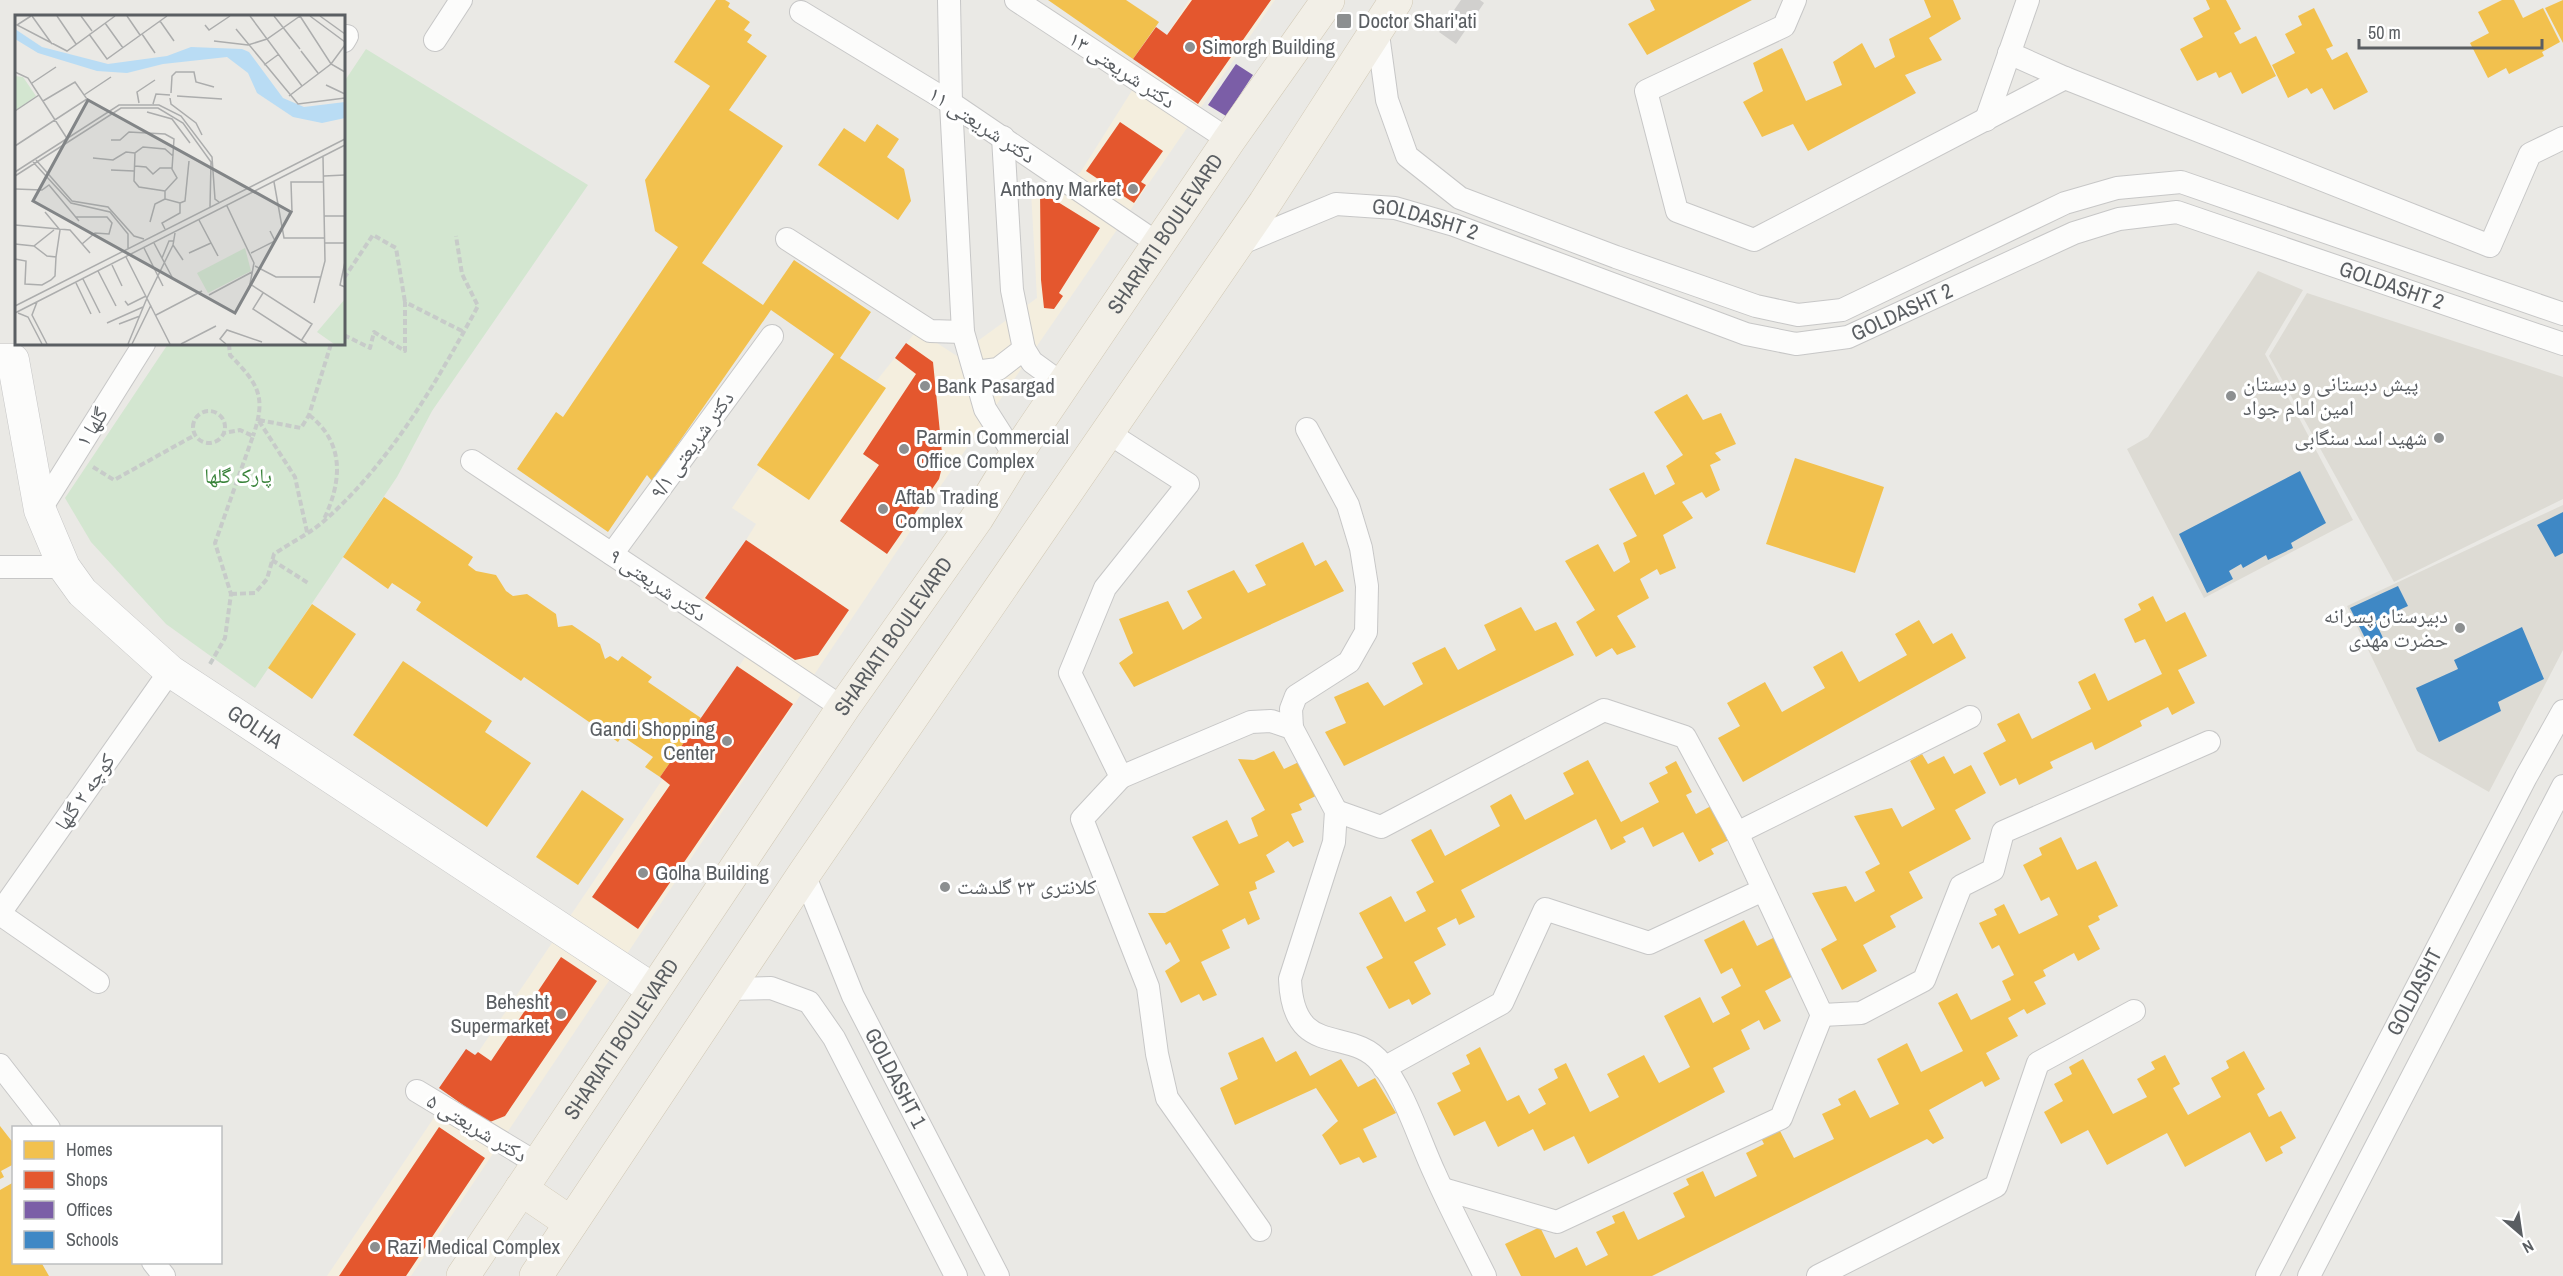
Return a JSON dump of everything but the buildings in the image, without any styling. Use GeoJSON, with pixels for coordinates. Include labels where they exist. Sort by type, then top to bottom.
{"type":"FeatureCollection","features":[{"type":"Feature","properties":{"kind":"main road","name":"SHARIATI BOULEVARD"},"geometry":{"type":"LineString","coordinates":[[463,1276],[843,708],[977,518],[1015,456],[1065,386],[1229,140],[1328,0]]}},
{"type":"Feature","properties":{"kind":"main road"},"geometry":{"type":"LineString","coordinates":[[536,1276],[804,874],[1236,245],[1396,0]]}},
{"type":"Feature","properties":{"kind":"main road"},"geometry":{"type":"LineString","coordinates":[[529,1177],[571,1223]]}},
{"type":"Feature","properties":{"kind":"street"},"geometry":{"type":"LineString","coordinates":[[435,40],[461,0]]}},
{"type":"Feature","properties":{"kind":"street"},"geometry":{"type":"LineString","coordinates":[[949,0],[951,103],[963,332],[985,409],[1015,456]]}},
{"type":"Feature","properties":{"kind":"street","name":"۱۳ دکتر شریعتی"},"geometry":{"type":"LineString","coordinates":[[1016,0],[1229,140]]}},
{"type":"Feature","properties":{"kind":"street"},"geometry":{"type":"LineString","coordinates":[[1795,0],[1784,27],[1646,91],[1677,211],[1754,240],[2065,78]]}},
{"type":"Feature","properties":{"kind":"street"},"geometry":{"type":"LineString","coordinates":[[1986,120],[2028,0]]}},
{"type":"Feature","properties":{"kind":"street","name":"۱۱ دکتر شریعتی"},"geometry":{"type":"LineString","coordinates":[[801,12],[951,103],[1160,245]]}},
{"type":"Feature","properties":{"kind":"street","name":"GOLDASHT 2"},"geometry":{"type":"LineString","coordinates":[[1377,27],[1387,100],[1407,156],[1460,198],[1616,257],[1756,306],[1798,315],[1842,310],[2065,203],[2117,188],[2181,182],[2563,314]]}},
{"type":"Feature","properties":{"kind":"street"},"geometry":{"type":"LineString","coordinates":[[2009,53],[2065,78],[2490,246],[2530,154],[2563,138]]}},
{"type":"Feature","properties":{"kind":"street"},"geometry":{"type":"LineString","coordinates":[[1003,137],[1012,290],[1024,349],[1032,362],[1065,386]]}},
{"type":"Feature","properties":{"kind":"street","name":"GOLDASHT 2"},"geometry":{"type":"LineString","coordinates":[[1236,245],[1336,204],[1395,208],[1454,225],[1603,283],[1746,334],[1796,344],[1848,337],[2074,233],[2119,219],[2177,212],[2563,344]]}},
{"type":"Feature","properties":{"kind":"street"},"geometry":{"type":"LineString","coordinates":[[788,239],[930,331],[963,332]]}},
{"type":"Feature","properties":{"kind":"street","name":"دکتر شریعتی ۹/۱"},"geometry":{"type":"LineString","coordinates":[[612,554],[772,336]]}},
{"type":"Feature","properties":{"kind":"street","name":"۱ گلها"},"geometry":{"type":"LineString","coordinates":[[40,510],[143,345]]}},
{"type":"Feature","properties":{"kind":"street"},"geometry":{"type":"LineString","coordinates":[[975,372],[998,369],[1024,349]]}},
{"type":"Feature","properties":{"kind":"street","name":"GOLHA"},"geometry":{"type":"LineString","coordinates":[[0,360],[13,360],[40,510],[64,567],[82,592],[183,679],[654,990]]}},
{"type":"Feature","properties":{"kind":"street"},"geometry":{"type":"LineString","coordinates":[[1307,429],[1348,505],[1361,548],[1367,586],[1366,632],[1349,662],[1296,696],[1291,709],[1292,728],[1336,811],[1334,842],[1290,979],[1291,1000],[1301,1020],[1316,1035],[1365,1050],[1381,1062],[1409,1113],[1485,1276]]}},
{"type":"Feature","properties":{"kind":"street"},"geometry":{"type":"LineString","coordinates":[[1107,432],[1188,484],[1106,588],[1071,673],[1121,777]]}},
{"type":"Feature","properties":{"kind":"street","name":"دکتر شریعتی ۹"},"geometry":{"type":"LineString","coordinates":[[472,461],[843,708]]}},
{"type":"Feature","properties":{"kind":"street"},"geometry":{"type":"LineString","coordinates":[[0,567],[64,567]]}},
{"type":"Feature","properties":{"kind":"street","name":"کوچه ۲ گلها"},"geometry":{"type":"LineString","coordinates":[[98,982],[0,914],[183,679]]}},
{"type":"Feature","properties":{"kind":"street"},"geometry":{"type":"LineString","coordinates":[[1336,811],[1380,827],[1604,711],[1685,737],[1737,833],[1822,1015],[1781,1118],[1557,1222],[1443,1189]]}},
{"type":"Feature","properties":{"kind":"street","name":"GOLDASHT"},"geometry":{"type":"LineString","coordinates":[[2267,1276],[2526,777],[2563,711]]}},
{"type":"Feature","properties":{"kind":"street"},"geometry":{"type":"LineString","coordinates":[[1737,833],[1970,717]]}},
{"type":"Feature","properties":{"kind":"street"},"geometry":{"type":"LineString","coordinates":[[1260,1230],[1167,1098],[1157,1054],[1148,987],[1082,819],[1121,777],[1251,722],[1270,721],[1292,728]]}},
{"type":"Feature","properties":{"kind":"street"},"geometry":{"type":"LineString","coordinates":[[1822,1015],[1861,1013],[1924,980],[1961,886],[1993,870],[2003,832],[2209,742]]}},
{"type":"Feature","properties":{"kind":"street"},"geometry":{"type":"LineString","coordinates":[[2526,777],[2561,792]]}},
{"type":"Feature","properties":{"kind":"street","name":"GOLDASHT"},"geometry":{"type":"LineString","coordinates":[[2309,1276],[2561,792]]}},
{"type":"Feature","properties":{"kind":"street","name":"GOLDASHT 1"},"geometry":{"type":"LineString","coordinates":[[804,874],[853,996],[998,1276]]}},
{"type":"Feature","properties":{"kind":"street"},"geometry":{"type":"LineString","coordinates":[[1384,1068],[1502,1003],[1545,909],[1649,943],[1763,890]]}},
{"type":"Feature","properties":{"kind":"street","name":"GOLDASHT 1"},"geometry":{"type":"LineString","coordinates":[[727,989],[771,988],[809,1002],[834,1038],[957,1276]]}},
{"type":"Feature","properties":{"kind":"street"},"geometry":{"type":"LineString","coordinates":[[2408,1005],[2441,1021]]}},
{"type":"Feature","properties":{"kind":"street"},"geometry":{"type":"LineString","coordinates":[[1818,1276],[1996,1186],[2038,1063],[2134,1011]]}},
{"type":"Feature","properties":{"kind":"street"},"geometry":{"type":"LineString","coordinates":[[0,1065],[47,1126]]}},
{"type":"Feature","properties":{"kind":"street","name":"۵ دکتر شریعتی"},"geometry":{"type":"LineString","coordinates":[[417,1091],[529,1177]]}},
{"type":"Feature","properties":{"kind":"street"},"geometry":{"type":"LineString","coordinates":[[893,1152],[925,1134]]}},
{"type":"Feature","properties":{"kind":"street"},"geometry":{"type":"LineString","coordinates":[[154,1264],[164,1276]]}},
{"type":"Feature","properties":{"kind":"path"},"geometry":{"type":"LineString","coordinates":[[345,276],[373,235],[396,248],[405,302],[405,351],[374,332],[370,348],[345,336]]}},
{"type":"Feature","properties":{"kind":"path"},"geometry":{"type":"LineString","coordinates":[[231,594],[255,593],[267,579],[274,554],[323,522],[378,465],[421,404],[478,306],[462,274],[456,236]]}},
{"type":"Feature","properties":{"kind":"path"},"geometry":{"type":"LineString","coordinates":[[405,302],[464,332]]}},
{"type":"Feature","properties":{"kind":"path"},"geometry":{"type":"LineString","coordinates":[[183,679],[225,638],[231,594],[215,543],[261,413],[254,380],[230,355],[229,345]]}},
{"type":"Feature","properties":{"kind":"path"},"geometry":{"type":"LineString","coordinates":[[259,420],[301,428],[309,415],[331,345]]}},
{"type":"Feature","properties":{"kind":"path"},"geometry":{"type":"LineString","coordinates":[[195,435],[195,420],[208,411],[222,417],[224,433]]}},
{"type":"Feature","properties":{"kind":"path"},"geometry":{"type":"LineString","coordinates":[[309,415],[323,426],[339,465],[333,501],[323,522]]}},
{"type":"Feature","properties":{"kind":"path"},"geometry":{"type":"LineString","coordinates":[[259,420],[295,477],[307,532]]}},
{"type":"Feature","properties":{"kind":"path"},"geometry":{"type":"LineString","coordinates":[[195,435],[207,444],[218,441],[224,433],[240,430],[253,436]]}},
{"type":"Feature","properties":{"kind":"path"},"geometry":{"type":"LineString","coordinates":[[74,456],[114,480],[195,435]]}},
{"type":"Feature","properties":{"kind":"path"},"geometry":{"type":"LineString","coordinates":[[272,560],[308,583]]}},
{"type":"Feature","properties":{"kind":"shaded area"},"geometry":{"type":"Polygon","coordinates":[[[1189,0],[1275,0],[942,484],[411,1276],[327,1276],[756,641],[698,604],[748,542],[746,540],[756,524],[732,508],[760,467],[791,488],[917,330],[957,356],[1037,298],[1031,192],[1080,173],[1189,0]]]}},
{"type":"Feature","properties":{"kind":"shaded area","name":"پیش دبستانی و دبستان امین امام جواد"},"geometry":{"type":"Polygon","coordinates":[[[2258,271],[2303,290],[2265,354],[2353,520],[2204,598],[2127,449],[2148,437],[2258,271]]]}},
{"type":"Feature","properties":{"kind":"shaded area","name":"شهید اسد سنگابی"},"geometry":{"type":"Polygon","coordinates":[[[2307,293],[2563,377],[2563,499],[2394,582],[2269,356],[2307,293]]]}},
{"type":"Feature","properties":{"kind":"shaded area","name":"دبیرستان پسرانه حضرت مهدی"},"geometry":{"type":"Polygon","coordinates":[[[2563,505],[2563,650],[2489,792],[2417,751],[2347,606],[2563,505]]]}},
{"type":"Feature","properties":{"kind":"green space","name":"پارک گلها"},"geometry":{"type":"Polygon","coordinates":[[[366,49],[588,185],[432,411],[397,477],[255,688],[166,624],[91,542],[65,498],[167,345],[345,345],[345,80],[366,49]]]}},
{"type":"Feature","properties":{"kind":"place","name":"Doctor Shari'ati"},"geometry":{"type":"Point","coordinates":[1344,21]}},
{"type":"Feature","properties":{"kind":"place","name":"Simorgh Building"},"geometry":{"type":"Point","coordinates":[1190,47]}},
{"type":"Feature","properties":{"kind":"place","name":"Anthony Market"},"geometry":{"type":"Point","coordinates":[1133,189]}},
{"type":"Feature","properties":{"kind":"place","name":"Bank Pasargad"},"geometry":{"type":"Point","coordinates":[925,386]}},
{"type":"Feature","properties":{"kind":"place","name":"پیش دبستانی و دبستان امین امام جواد"},"geometry":{"type":"Point","coordinates":[2231,396]}},
{"type":"Feature","properties":{"kind":"place","name":"شهید اسد سنگابی"},"geometry":{"type":"Point","coordinates":[2439,438]}},
{"type":"Feature","properties":{"kind":"place","name":"Parmin Commercial Office Complex"},"geometry":{"type":"Point","coordinates":[904,449]}},
{"type":"Feature","properties":{"kind":"place","name":"Aftab Trading Complex"},"geometry":{"type":"Point","coordinates":[883,509]}},
{"type":"Feature","properties":{"kind":"place","name":"دبیرستان پسرانه حضرت مهدی"},"geometry":{"type":"Point","coordinates":[2460,628]}},
{"type":"Feature","properties":{"kind":"place","name":"Gandi Shopping Center"},"geometry":{"type":"Point","coordinates":[727,741]}},
{"type":"Feature","properties":{"kind":"place","name":"Golha Building"},"geometry":{"type":"Point","coordinates":[643,873]}},
{"type":"Feature","properties":{"kind":"place","name":"کلانتری ۲۳ گلدشت"},"geometry":{"type":"Point","coordinates":[945,887]}},
{"type":"Feature","properties":{"kind":"place","name":"Behesht Supermarket"},"geometry":{"type":"Point","coordinates":[561,1014]}},
{"type":"Feature","properties":{"kind":"place","name":"Razi Medical Complex"},"geometry":{"type":"Point","coordinates":[375,1247]}}]}
